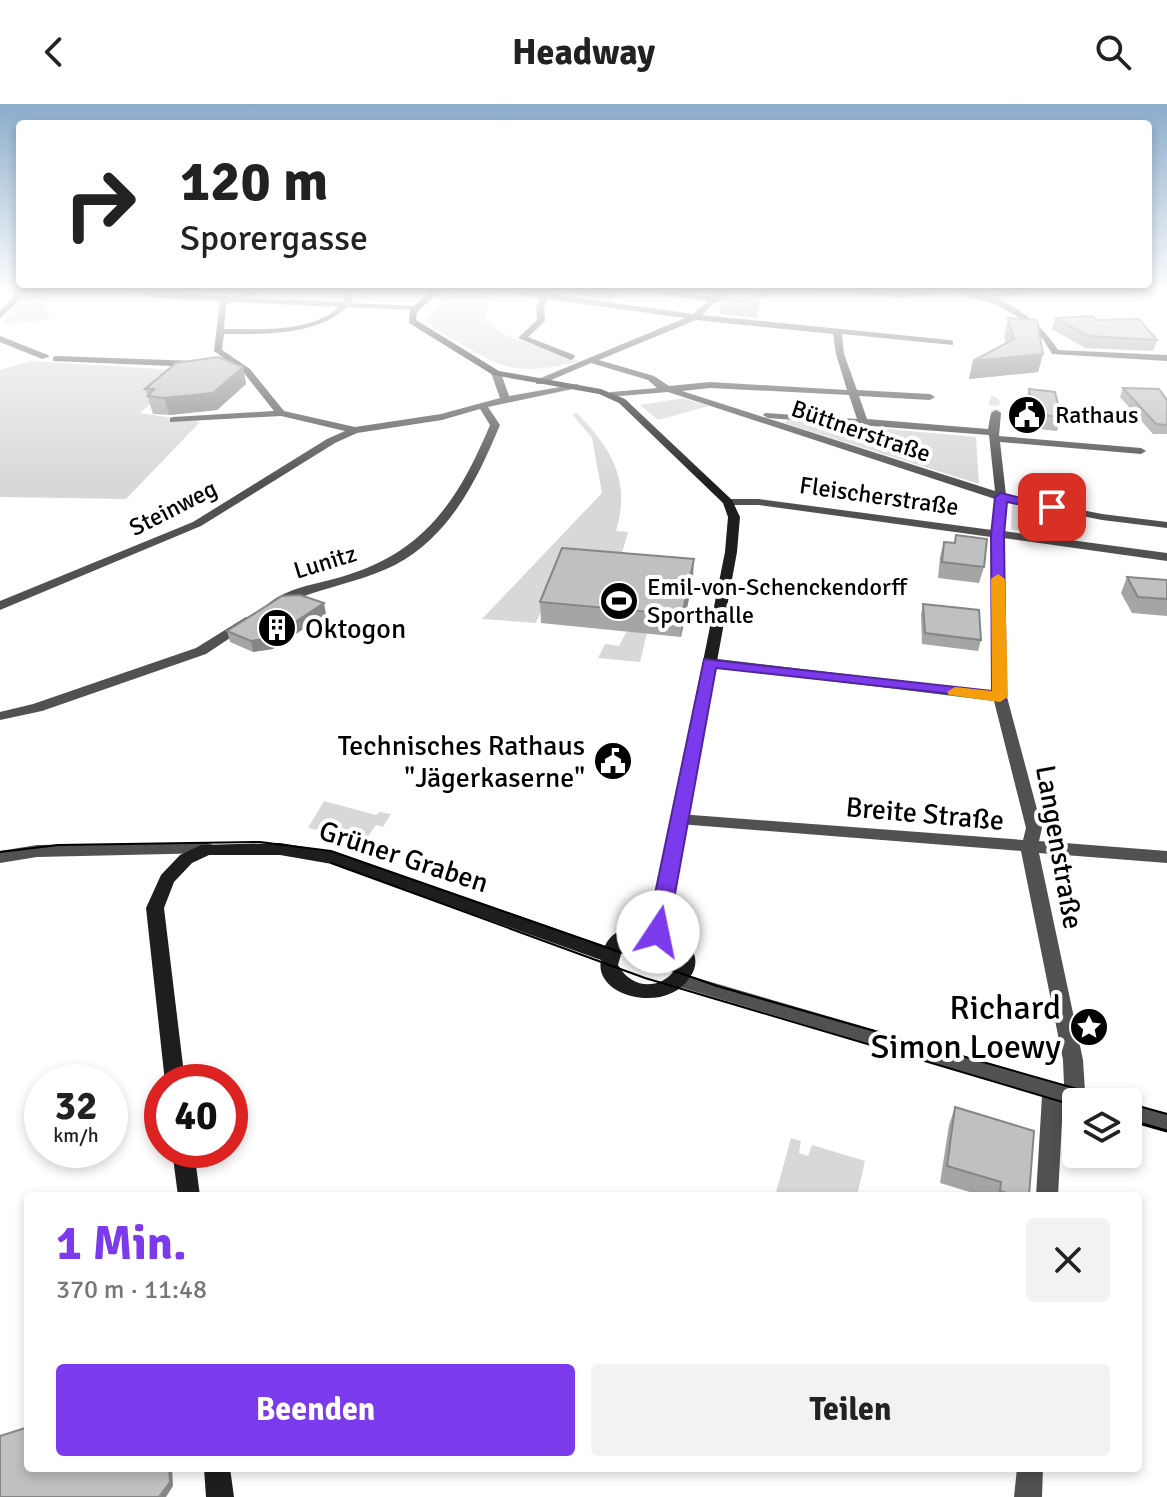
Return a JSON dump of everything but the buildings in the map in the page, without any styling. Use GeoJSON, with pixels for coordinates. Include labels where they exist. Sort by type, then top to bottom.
{"type":"FeatureCollection","features":[{"type":"Feature","properties":{"kind":"street"},"geometry":{"type":"LineString","coordinates":[[39,354],[50,358],[219,363],[247,371],[281,413]]}},
{"type":"Feature","properties":{"kind":"street"},"geometry":{"type":"LineString","coordinates":[[218,354],[219,363]]}},
{"type":"Feature","properties":{"kind":"street"},"geometry":{"type":"LineString","coordinates":[[465,354],[496,373],[611,395],[662,387],[710,385],[930,397]]}},
{"type":"Feature","properties":{"kind":"street"},"geometry":{"type":"LineString","coordinates":[[563,354],[571,357]]}},
{"type":"Feature","properties":{"kind":"street"},"geometry":{"type":"LineString","coordinates":[[539,382],[606,354]]}},
{"type":"Feature","properties":{"kind":"street"},"geometry":{"type":"LineString","coordinates":[[841,354],[845,377],[854,392],[862,419]]}},
{"type":"Feature","properties":{"kind":"street"},"geometry":{"type":"LineString","coordinates":[[1082,354],[1167,358]]}},
{"type":"Feature","properties":{"kind":"street","name":"Büttnerstraße"},"geometry":{"type":"LineString","coordinates":[[589,361],[651,378],[662,387],[1001,497],[1102,517],[1167,525]]}},
{"type":"Feature","properties":{"kind":"street"},"geometry":{"type":"LineString","coordinates":[[496,373],[505,399]]}},
{"type":"Feature","properties":{"kind":"street"},"geometry":{"type":"LineString","coordinates":[[173,420],[281,413],[355,430],[442,417],[505,399],[577,387]]}},
{"type":"Feature","properties":{"kind":"street"},"geometry":{"type":"LineString","coordinates":[[611,395],[728,502],[734,517],[733,538],[658,932]]}},
{"type":"Feature","properties":{"kind":"street","name":"Lunitz"},"geometry":{"type":"LineString","coordinates":[[0,716],[37,708],[201,651],[259,613],[300,591],[375,570],[440,528],[485,451],[495,425],[494,418],[483,406]]}},
{"type":"Feature","properties":{"kind":"street","name":"Langenstraße"},"geometry":{"type":"LineString","coordinates":[[992,413],[1001,497],[997,535],[1000,697],[1034,828],[1029,847],[1073,1060],[1073,1088]]}},
{"type":"Feature","properties":{"kind":"street"},"geometry":{"type":"LineString","coordinates":[[750,415],[862,419],[1141,451]]}},
{"type":"Feature","properties":{"kind":"street","name":"Steinweg"},"geometry":{"type":"LineString","coordinates":[[0,606],[197,524],[331,441],[355,430]]}},
{"type":"Feature","properties":{"kind":"street","name":"Fleischerstraße"},"geometry":{"type":"LineString","coordinates":[[728,502],[759,502],[1167,557]]}},
{"type":"Feature","properties":{"kind":"street"},"geometry":{"type":"LineString","coordinates":[[710,662],[1000,697]]}},
{"type":"Feature","properties":{"kind":"street","name":"Breite Straße"},"geometry":{"type":"LineString","coordinates":[[679,819],[1167,857]]}},
{"type":"Feature","properties":{"kind":"street"},"geometry":{"type":"LineString","coordinates":[[0,857],[37,851],[207,849]]}},
{"type":"Feature","properties":{"kind":"street"},"geometry":{"type":"LineString","coordinates":[[173,1064],[155,908],[160,889],[179,866],[207,849]]}},
{"type":"Feature","properties":{"kind":"street","name":"Grüner Graben"},"geometry":{"type":"LineString","coordinates":[[207,849],[280,849],[334,858],[609,955]]}},
{"type":"Feature","properties":{"kind":"street"},"geometry":{"type":"LineString","coordinates":[[658,932],[684,949],[688,966],[680,980],[663,990],[637,990],[616,978],[609,955],[615,943],[629,934],[658,932]]}},
{"type":"Feature","properties":{"kind":"street"},"geometry":{"type":"LineString","coordinates":[[680,980],[1062,1094]]}},
{"type":"Feature","properties":{"kind":"street"},"geometry":{"type":"LineString","coordinates":[[1142,1116],[1167,1122]]}},
{"type":"Feature","properties":{"kind":"street","name":"Langenstraße"},"geometry":{"type":"LineString","coordinates":[[1048,1192],[1062,1139]]}},
{"type":"Feature","properties":{"kind":"street"},"geometry":{"type":"LineString","coordinates":[[185,1168],[188,1192]]}},
{"type":"Feature","properties":{"kind":"street"},"geometry":{"type":"LineString","coordinates":[[217,1472],[220,1497]]}},
{"type":"Feature","properties":{"kind":"street"},"geometry":{"type":"LineString","coordinates":[[1028,1497],[1030,1472]]}},
{"type":"Feature","properties":{"kind":"shaded area"},"geometry":{"type":"Polygon","coordinates":[[[480,354],[559,354],[579,361],[535,369],[503,365],[480,354]]]}},
{"type":"Feature","properties":{"kind":"shaded area"},"geometry":{"type":"Polygon","coordinates":[[[32,361],[189,371],[140,413],[200,422],[126,499],[0,497],[0,370],[32,361]]]}},
{"type":"Feature","properties":{"kind":"shaded area"},"geometry":{"type":"Polygon","coordinates":[[[683,398],[709,406],[658,420],[640,405],[683,398]]]}},
{"type":"Feature","properties":{"kind":"shaded area"},"geometry":{"type":"Polygon","coordinates":[[[577,413],[609,453],[619,481],[621,497],[616,531],[628,532],[617,571],[559,566],[536,623],[482,619],[602,493],[592,438],[572,414],[577,413]]]}},
{"type":"Feature","properties":{"kind":"shaded area"},"geometry":{"type":"Polygon","coordinates":[[[788,420],[976,437],[979,484],[784,423],[788,420]]]}},
{"type":"Feature","properties":{"kind":"shaded area"},"geometry":{"type":"Polygon","coordinates":[[[1012,503],[1039,509],[1038,532],[1011,530],[1012,503]]]}},
{"type":"Feature","properties":{"kind":"shaded area"},"geometry":{"type":"Polygon","coordinates":[[[627,631],[647,633],[640,662],[598,658],[605,644],[619,646],[627,631]]]}},
{"type":"Feature","properties":{"kind":"shaded area"},"geometry":{"type":"Polygon","coordinates":[[[324,801],[376,815],[379,812],[391,814],[383,827],[376,825],[366,839],[308,828],[324,801]]]}},
{"type":"Feature","properties":{"kind":"shaded area"},"geometry":{"type":"Polygon","coordinates":[[[791,1138],[801,1141],[799,1153],[808,1156],[812,1145],[865,1161],[858,1192],[776,1192],[791,1138]]]}},
{"type":"Feature","properties":{"kind":"tunnel"},"geometry":{"type":"LineString","coordinates":[[990,400],[995,402],[996,413]]}},
{"type":"Feature","properties":{"kind":"tram line"},"geometry":{"type":"LineString","coordinates":[[0,852],[58,845],[260,842],[331,851],[717,986],[1074,1088]]}},
{"type":"Feature","properties":{"kind":"tram line"},"geometry":{"type":"LineString","coordinates":[[331,863],[645,978],[1062,1102]]}},
{"type":"Feature","properties":{"kind":"tram line"},"geometry":{"type":"LineString","coordinates":[[1142,1107],[1167,1114]]}},
{"type":"Feature","properties":{"kind":"tram line"},"geometry":{"type":"LineString","coordinates":[[1142,1124],[1167,1131]]}},
{"type":"Feature","properties":{"kind":"slow traffic"},"geometry":{"type":"LineString","coordinates":[[955,692],[1000,697],[998,579]]}},
{"type":"Feature","properties":{"kind":"place","name":"Rathaus"},"geometry":{"type":"Point","coordinates":[1027,415]}},
{"type":"Feature","properties":{"kind":"place","name":"Emil-von-Schenckendorff Sporthalle"},"geometry":{"type":"Point","coordinates":[619,601]}},
{"type":"Feature","properties":{"kind":"place","name":"Oktogon"},"geometry":{"type":"Point","coordinates":[277,628]}},
{"type":"Feature","properties":{"kind":"place","name":"Technisches Rathaus \"Jägerkaserne\""},"geometry":{"type":"Point","coordinates":[613,761]}},
{"type":"Feature","properties":{"kind":"place","name":"Richard Simon Loewy"},"geometry":{"type":"Point","coordinates":[1089,1027]}},
{"type":"Feature","properties":{"kind":"route"},"geometry":{"type":"LineString","coordinates":[[658,932],[710,662],[1000,697],[997,535],[1001,497],[1052,507]]}}]}
